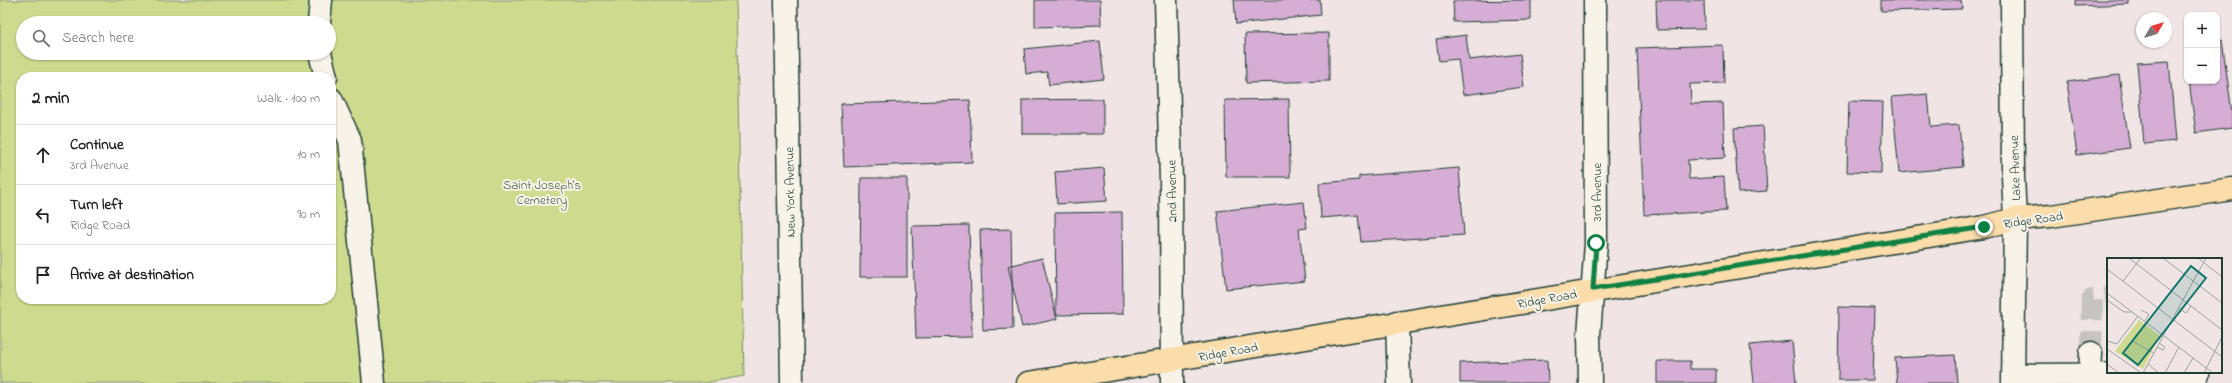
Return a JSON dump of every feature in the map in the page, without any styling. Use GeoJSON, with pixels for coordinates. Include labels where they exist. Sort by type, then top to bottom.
{"type":"FeatureCollection","features":[{"type":"Feature","properties":{"kind":"main road","name":"Ridge Road"},"geometry":{"type":"LineString","coordinates":[[1028,383],[1172,361],[1593,289],[1976,228],[2015,219],[2051,216],[2232,189]]}},
{"type":"Feature","properties":{"kind":"street"},"geometry":{"type":"LineString","coordinates":[[320,16],[321,0]]}},
{"type":"Feature","properties":{"kind":"street","name":"New York Avenue"},"geometry":{"type":"LineString","coordinates":[[786,0],[792,383]]}},
{"type":"Feature","properties":{"kind":"street","name":"2nd Avenue"},"geometry":{"type":"LineString","coordinates":[[1166,0],[1171,180],[1172,383]]}},
{"type":"Feature","properties":{"kind":"street","name":"3rd Avenue"},"geometry":{"type":"LineString","coordinates":[[1590,383],[1589,335],[1596,243],[1594,0]]}},
{"type":"Feature","properties":{"kind":"street","name":"Lake Avenue"},"geometry":{"type":"LineString","coordinates":[[2012,0],[2013,176],[2015,219],[2013,379]]}},
{"type":"Feature","properties":{"kind":"street"},"geometry":{"type":"LineString","coordinates":[[322,60],[325,72]]}},
{"type":"Feature","properties":{"kind":"street"},"geometry":{"type":"LineString","coordinates":[[336,110],[350,140],[374,383]]}},
{"type":"Feature","properties":{"kind":"street"},"geometry":{"type":"LineString","coordinates":[[1398,322],[1399,383]]}},
{"type":"Feature","properties":{"kind":"street"},"geometry":{"type":"LineString","coordinates":[[2013,379],[2090,363],[2107,365]]}},
{"type":"Feature","properties":{"kind":"street"},"geometry":{"type":"LineString","coordinates":[[2188,373],[2198,373]]}},
{"type":"Feature","properties":{"kind":"green space","name":"Saint Joseph's Cemetery"},"geometry":{"type":"Polygon","coordinates":[[[0,0],[736,0],[744,376],[704,383],[0,383],[0,0]]]}},
{"type":"Feature","properties":{"kind":"building"},"geometry":{"type":"Polygon","coordinates":[[[1035,0],[1100,0],[1101,25],[1035,27],[1035,0]]]}},
{"type":"Feature","properties":{"kind":"building"},"geometry":{"type":"Polygon","coordinates":[[[1234,0],[1320,0],[1321,15],[1236,24],[1234,0]]]}},
{"type":"Feature","properties":{"kind":"building"},"geometry":{"type":"Polygon","coordinates":[[[1531,0],[1531,20],[1454,22],[1453,1],[1531,0]]]}},
{"type":"Feature","properties":{"kind":"building"},"geometry":{"type":"Polygon","coordinates":[[[1656,0],[1704,0],[1705,29],[1657,30],[1656,0]]]}},
{"type":"Feature","properties":{"kind":"building"},"geometry":{"type":"Polygon","coordinates":[[[1881,0],[1961,0],[1962,9],[1881,11],[1881,0]]]}},
{"type":"Feature","properties":{"kind":"building"},"geometry":{"type":"Polygon","coordinates":[[[2076,0],[2129,0],[2129,4],[2076,6],[2076,0]]]}},
{"type":"Feature","properties":{"kind":"building"},"geometry":{"type":"Polygon","coordinates":[[[1329,33],[1329,81],[1246,83],[1245,34],[1329,33]]]}},
{"type":"Feature","properties":{"kind":"building"},"geometry":{"type":"Polygon","coordinates":[[[1466,35],[1469,60],[1520,54],[1524,87],[1463,95],[1458,59],[1439,61],[1436,39],[1466,35]]]}},
{"type":"Feature","properties":{"kind":"building"},"geometry":{"type":"Polygon","coordinates":[[[2220,40],[2222,40],[2232,113],[2232,128],[2196,133],[2189,84],[2220,84],[2220,40]]]}},
{"type":"Feature","properties":{"kind":"building"},"geometry":{"type":"Polygon","coordinates":[[[1100,41],[1104,79],[1049,85],[1047,72],[1026,74],[1024,49],[1100,41]]]}},
{"type":"Feature","properties":{"kind":"building"},"geometry":{"type":"Polygon","coordinates":[[[1723,45],[1724,83],[1690,84],[1691,104],[1723,103],[1725,158],[1688,160],[1689,179],[1724,177],[1726,211],[1644,215],[1637,48],[1723,45]]]}},
{"type":"Feature","properties":{"kind":"building"},"geometry":{"type":"Polygon","coordinates":[[[2169,61],[2176,141],[2144,144],[2137,63],[2169,61]]]}},
{"type":"Feature","properties":{"kind":"building"},"geometry":{"type":"Polygon","coordinates":[[[2119,75],[2130,148],[2077,155],[2067,82],[2119,75]]]}},
{"type":"Feature","properties":{"kind":"building"},"geometry":{"type":"Polygon","coordinates":[[[1928,94],[1931,127],[1959,125],[1963,167],[1899,173],[1892,97],[1928,94]]]}},
{"type":"Feature","properties":{"kind":"building"},"geometry":{"type":"Polygon","coordinates":[[[1103,99],[1103,134],[1022,134],[1022,100],[1103,99]]]}},
{"type":"Feature","properties":{"kind":"building"},"geometry":{"type":"Polygon","coordinates":[[[1289,99],[1290,177],[1226,177],[1225,100],[1289,99]]]}},
{"type":"Feature","properties":{"kind":"building"},"geometry":{"type":"Polygon","coordinates":[[[970,100],[972,162],[844,167],[841,104],[970,100]]]}},
{"type":"Feature","properties":{"kind":"building"},"geometry":{"type":"Polygon","coordinates":[[[1849,101],[1883,102],[1881,173],[1847,172],[1849,101]]]}},
{"type":"Feature","properties":{"kind":"building"},"geometry":{"type":"Polygon","coordinates":[[[1763,126],[1767,191],[1738,193],[1734,128],[1763,126]]]}},
{"type":"Feature","properties":{"kind":"building"},"geometry":{"type":"Polygon","coordinates":[[[1104,168],[1107,201],[1057,204],[1055,172],[1104,168]]]}},
{"type":"Feature","properties":{"kind":"building"},"geometry":{"type":"Polygon","coordinates":[[[1459,168],[1464,235],[1361,242],[1358,215],[1321,218],[1319,183],[1359,180],[1359,176],[1459,168]]]}},
{"type":"Feature","properties":{"kind":"building"},"geometry":{"type":"Polygon","coordinates":[[[861,178],[907,178],[907,277],[860,277],[861,178]]]}},
{"type":"Feature","properties":{"kind":"building"},"geometry":{"type":"Polygon","coordinates":[[[1304,202],[1307,228],[1299,229],[1305,281],[1226,289],[1217,211],[1304,202]]]}},
{"type":"Feature","properties":{"kind":"building"},"geometry":{"type":"Polygon","coordinates":[[[1122,212],[1123,314],[1056,315],[1055,213],[1122,212]]]}},
{"type":"Feature","properties":{"kind":"building"},"geometry":{"type":"Polygon","coordinates":[[[969,225],[972,337],[916,338],[912,226],[969,225]]]}},
{"type":"Feature","properties":{"kind":"building"},"geometry":{"type":"Polygon","coordinates":[[[1011,229],[1013,329],[983,330],[980,230],[1011,229]]]}},
{"type":"Feature","properties":{"kind":"building"},"geometry":{"type":"Polygon","coordinates":[[[1042,258],[1057,319],[1022,327],[1008,266],[1042,258]]]}},
{"type":"Feature","properties":{"kind":"building"},"geometry":{"type":"Polygon","coordinates":[[[1839,307],[1875,308],[1873,380],[1838,380],[1839,307]]]}},
{"type":"Feature","properties":{"kind":"building"},"geometry":{"type":"Polygon","coordinates":[[[1792,341],[1796,383],[1754,383],[1750,345],[1792,341]]]}},
{"type":"Feature","properties":{"kind":"building"},"geometry":{"type":"Polygon","coordinates":[[[1955,355],[1957,383],[1897,383],[1895,358],[1955,355]]]}},
{"type":"Feature","properties":{"kind":"building"},"geometry":{"type":"Polygon","coordinates":[[[1547,360],[1548,383],[1460,383],[1460,363],[1547,360]]]}},
{"type":"Feature","properties":{"kind":"building"},"geometry":{"type":"Polygon","coordinates":[[[1657,361],[1690,361],[1690,369],[1716,369],[1716,383],[1657,383],[1657,361]]]}},
{"type":"Feature","properties":{"kind":"tunnel"},"geometry":{"type":"LineString","coordinates":[[2091,353],[2092,300],[2107,298]]}},
{"type":"Feature","properties":{"kind":"route"},"geometry":{"type":"LineString","coordinates":[[1596,243],[1593,289],[1984,227]]}}]}
